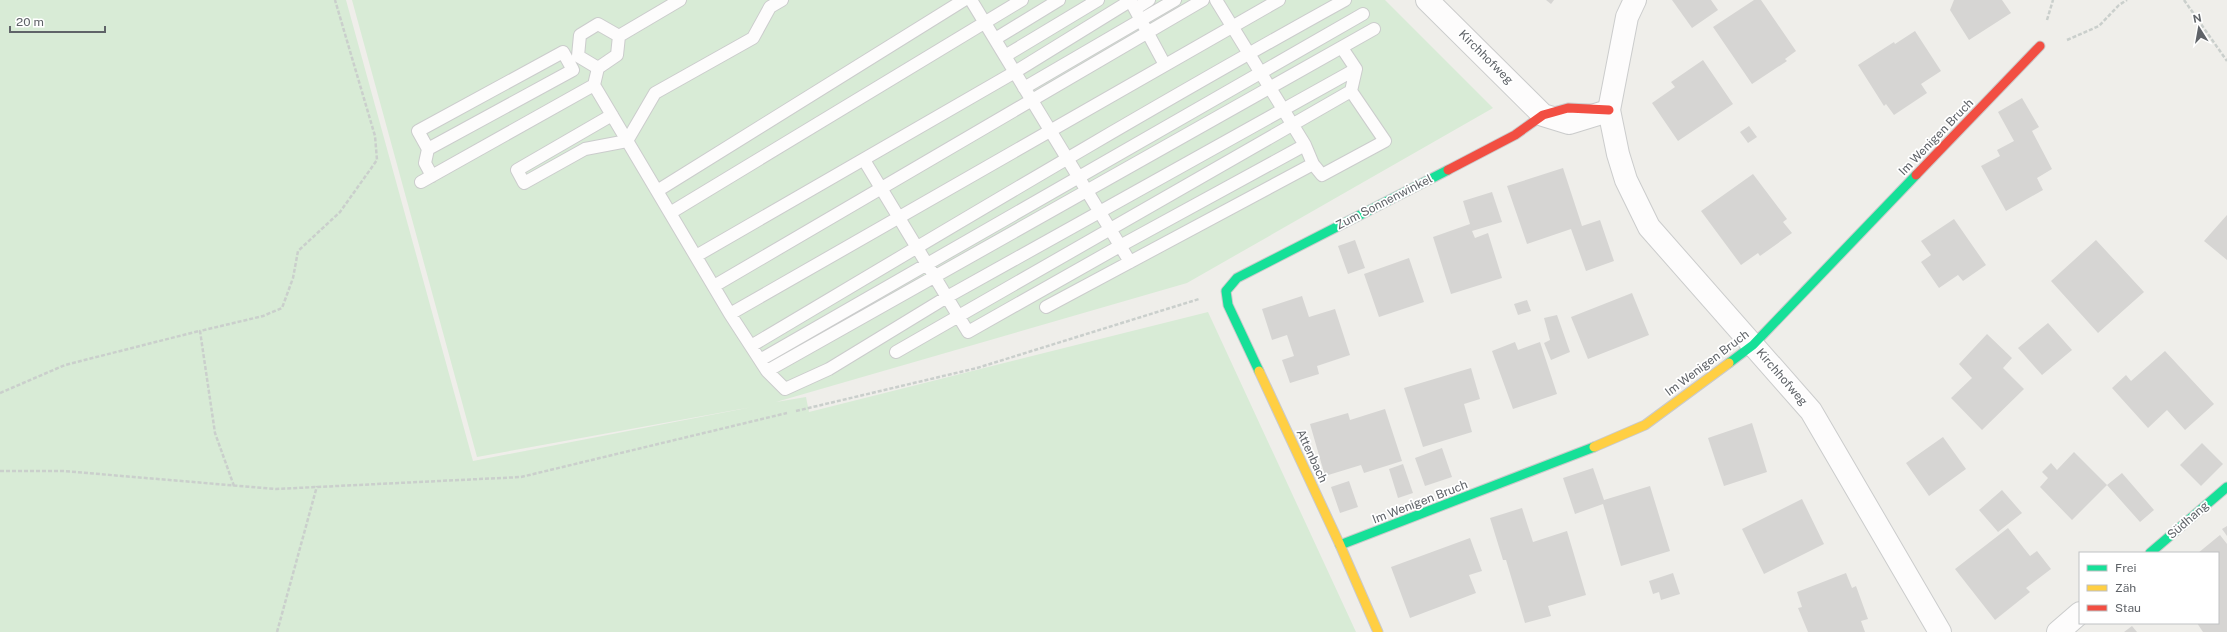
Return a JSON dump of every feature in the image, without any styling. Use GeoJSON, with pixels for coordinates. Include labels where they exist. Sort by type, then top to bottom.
{"type":"FeatureCollection","features":[{"type":"Feature","properties":{"kind":"street","name":"Kirchhofweg"},"geometry":{"type":"LineString","coordinates":[[1427,0],[1543,115]]}},
{"type":"Feature","properties":{"kind":"street"},"geometry":{"type":"LineString","coordinates":[[1543,115],[1569,123],[1609,110],[1627,17],[1636,0]]}},
{"type":"Feature","properties":{"kind":"street","name":"Im Wenigen Bruch"},"geometry":{"type":"LineString","coordinates":[[1340,545],[1558,462],[1644,425],[1753,345],[2040,46]]}},
{"type":"Feature","properties":{"kind":"street","name":"Kirchhofweg"},"geometry":{"type":"LineString","coordinates":[[1609,110],[1618,154],[1626,180],[1649,227],[1811,411],[1940,632]]}},
{"type":"Feature","properties":{"kind":"street","name":"Zum Sonnenwinkel"},"geometry":{"type":"LineString","coordinates":[[1226,291],[1237,278],[1516,135],[1543,115]]}},
{"type":"Feature","properties":{"kind":"street","name":"Attenbach"},"geometry":{"type":"LineString","coordinates":[[1226,291],[1228,305],[1340,545],[1378,632]]}},
{"type":"Feature","properties":{"kind":"street","name":"Südhang"},"geometry":{"type":"LineString","coordinates":[[2151,552],[2227,487]]}},
{"type":"Feature","properties":{"kind":"street"},"geometry":{"type":"LineString","coordinates":[[2058,632],[2079,614]]}},
{"type":"Feature","properties":{"kind":"lane"},"geometry":{"type":"LineString","coordinates":[[619,36],[680,0]]}},
{"type":"Feature","properties":{"kind":"lane"},"geometry":{"type":"LineString","coordinates":[[612,116],[517,170],[524,183],[585,149],[627,141],[655,93],[753,38],[768,3],[782,0]]}},
{"type":"Feature","properties":{"kind":"lane"},"geometry":{"type":"LineString","coordinates":[[657,191],[964,0]]}},
{"type":"Feature","properties":{"kind":"lane"},"geometry":{"type":"LineString","coordinates":[[971,0],[1130,262]]}},
{"type":"Feature","properties":{"kind":"lane"},"geometry":{"type":"LineString","coordinates":[[670,213],[1022,0]]}},
{"type":"Feature","properties":{"kind":"lane"},"geometry":{"type":"LineString","coordinates":[[995,39],[1059,0]]}},
{"type":"Feature","properties":{"kind":"lane"},"geometry":{"type":"LineString","coordinates":[[1005,56],[1098,0]]}},
{"type":"Feature","properties":{"kind":"lane"},"geometry":{"type":"LineString","coordinates":[[696,256],[864,160],[1131,3],[1149,0]]}},
{"type":"Feature","properties":{"kind":"lane"},"geometry":{"type":"LineString","coordinates":[[1024,88],[1175,0]]}},
{"type":"Feature","properties":{"kind":"lane"},"geometry":{"type":"LineString","coordinates":[[714,286],[1148,34],[1203,0]]}},
{"type":"Feature","properties":{"kind":"lane"},"geometry":{"type":"LineString","coordinates":[[1216,0],[1282,110],[1305,145],[1312,164],[1322,175],[1385,141],[1351,91],[1356,69],[1342,48]]}},
{"type":"Feature","properties":{"kind":"lane"},"geometry":{"type":"LineString","coordinates":[[730,314],[1279,0]]}},
{"type":"Feature","properties":{"kind":"lane"},"geometry":{"type":"LineString","coordinates":[[751,346],[1067,158],[1345,0]]}},
{"type":"Feature","properties":{"kind":"lane"},"geometry":{"type":"LineString","coordinates":[[1131,3],[1165,65]]}},
{"type":"Feature","properties":{"kind":"lane"},"geometry":{"type":"LineString","coordinates":[[760,360],[1363,14]]}},
{"type":"Feature","properties":{"kind":"lane"},"geometry":{"type":"LineString","coordinates":[[428,149],[573,70],[573,59],[580,35],[598,24],[619,36]]}},
{"type":"Feature","properties":{"kind":"lane"},"geometry":{"type":"LineString","coordinates":[[767,371],[1374,29]]}},
{"type":"Feature","properties":{"kind":"lane"},"geometry":{"type":"LineString","coordinates":[[619,36],[617,55],[598,68],[594,85],[730,314],[767,371],[785,389],[829,369],[947,298],[1356,69]]}},
{"type":"Feature","properties":{"kind":"lane"},"geometry":{"type":"LineString","coordinates":[[432,176],[425,162],[428,149],[418,131],[563,52],[573,59],[598,68]]}},
{"type":"Feature","properties":{"kind":"lane"},"geometry":{"type":"LineString","coordinates":[[421,182],[594,85]]}},
{"type":"Feature","properties":{"kind":"lane"},"geometry":{"type":"LineString","coordinates":[[896,352],[960,317],[1351,91]]}},
{"type":"Feature","properties":{"kind":"lane"},"geometry":{"type":"LineString","coordinates":[[864,160],[968,332],[1120,246],[1305,145]]}},
{"type":"Feature","properties":{"kind":"lane"},"geometry":{"type":"LineString","coordinates":[[1046,307],[1312,164]]}},
{"type":"Feature","properties":{"kind":"path"},"geometry":{"type":"LineString","coordinates":[[0,393],[65,365],[263,316],[282,308],[293,278],[298,251],[340,212],[377,160],[374,136],[335,0]]}},
{"type":"Feature","properties":{"kind":"path"},"geometry":{"type":"LineString","coordinates":[[2040,46],[2073,39],[2099,26],[2119,5],[2127,0]]}},
{"type":"Feature","properties":{"kind":"path"},"geometry":{"type":"LineString","coordinates":[[2184,0],[2227,61]]}},
{"type":"Feature","properties":{"kind":"path"},"geometry":{"type":"LineString","coordinates":[[0,471],[63,471],[234,486],[276,488],[521,477],[976,368],[1226,291]]}},
{"type":"Feature","properties":{"kind":"path"},"geometry":{"type":"LineString","coordinates":[[200,331],[215,433],[234,486]]}},
{"type":"Feature","properties":{"kind":"path"},"geometry":{"type":"LineString","coordinates":[[277,632],[317,486]]}},
{"type":"Feature","properties":{"kind":"green space"},"geometry":{"type":"Polygon","coordinates":[[[0,0],[346,0],[473,461],[752,407],[477,457],[352,0],[1385,0],[1493,108],[1187,283],[776,402],[806,397],[809,412],[1208,312],[1356,632],[0,632],[0,0]]]}},
{"type":"Feature","properties":{"kind":"building"},"geometry":{"type":"Polygon","coordinates":[[[1546,0],[1554,0],[1551,4],[1546,0]]]}},
{"type":"Feature","properties":{"kind":"building"},"geometry":{"type":"Polygon","coordinates":[[[1672,0],[1711,0],[1718,10],[1692,28],[1672,0]]]}},
{"type":"Feature","properties":{"kind":"building"},"geometry":{"type":"Polygon","coordinates":[[[1754,0],[1761,0],[1796,51],[1785,59],[1787,61],[1752,84],[1713,27],[1754,0]]]}},
{"type":"Feature","properties":{"kind":"building"},"geometry":{"type":"Polygon","coordinates":[[[1954,0],[2002,0],[2011,13],[1969,40],[1950,10],[1954,0]]]}},
{"type":"Feature","properties":{"kind":"building"},"geometry":{"type":"Polygon","coordinates":[[[1915,31],[1941,71],[1921,84],[1927,93],[1894,115],[1886,104],[1884,106],[1858,65],[1894,42],[1895,44],[1915,31]]]}},
{"type":"Feature","properties":{"kind":"building"},"geometry":{"type":"Polygon","coordinates":[[[1703,60],[1733,104],[1678,141],[1652,103],[1675,87],[1671,82],[1703,60]]]}},
{"type":"Feature","properties":{"kind":"building"},"geometry":{"type":"Polygon","coordinates":[[[2022,98],[2039,127],[2032,131],[2052,169],[2037,178],[2043,190],[2006,211],[1981,166],[2000,156],[1997,150],[2014,141],[1998,112],[2022,98]]]}},
{"type":"Feature","properties":{"kind":"building"},"geometry":{"type":"Polygon","coordinates":[[[1749,126],[1757,137],[1748,143],[1740,132],[1749,126]]]}},
{"type":"Feature","properties":{"kind":"building"},"geometry":{"type":"Polygon","coordinates":[[[1563,168],[1582,226],[1600,220],[1614,261],[1586,271],[1571,229],[1527,244],[1507,186],[1563,168]]]}},
{"type":"Feature","properties":{"kind":"building"},"geometry":{"type":"Polygon","coordinates":[[[1753,174],[1787,219],[1783,222],[1792,233],[1760,256],[1758,253],[1741,265],[1701,211],[1753,174]]]}},
{"type":"Feature","properties":{"kind":"building"},"geometry":{"type":"Polygon","coordinates":[[[1492,192],[1502,222],[1472,231],[1475,238],[1488,233],[1502,278],[1451,294],[1433,237],[1470,224],[1463,201],[1492,192]]]}},
{"type":"Feature","properties":{"kind":"building"},"geometry":{"type":"Polygon","coordinates":[[[2227,215],[2227,260],[2204,241],[2227,215]]]}},
{"type":"Feature","properties":{"kind":"building"},"geometry":{"type":"Polygon","coordinates":[[[1954,219],[1986,265],[1963,281],[1958,275],[1939,288],[1921,262],[1931,255],[1921,241],[1954,219]]]}},
{"type":"Feature","properties":{"kind":"building"},"geometry":{"type":"Polygon","coordinates":[[[1355,240],[1365,268],[1348,274],[1338,246],[1355,240]]]}},
{"type":"Feature","properties":{"kind":"building"},"geometry":{"type":"Polygon","coordinates":[[[2096,240],[2144,292],[2098,333],[2051,281],[2096,240]]]}},
{"type":"Feature","properties":{"kind":"building"},"geometry":{"type":"Polygon","coordinates":[[[1409,258],[1424,302],[1379,317],[1364,274],[1409,258]]]}},
{"type":"Feature","properties":{"kind":"building"},"geometry":{"type":"Polygon","coordinates":[[[1632,293],[1649,335],[1588,359],[1571,317],[1632,293]]]}},
{"type":"Feature","properties":{"kind":"building"},"geometry":{"type":"Polygon","coordinates":[[[1302,296],[1309,317],[1335,309],[1350,355],[1317,366],[1319,374],[1290,383],[1282,360],[1294,356],[1287,335],[1272,340],[1262,309],[1302,296]]]}},
{"type":"Feature","properties":{"kind":"building"},"geometry":{"type":"Polygon","coordinates":[[[1527,300],[1531,311],[1518,315],[1514,304],[1527,300]]]}},
{"type":"Feature","properties":{"kind":"building"},"geometry":{"type":"Polygon","coordinates":[[[1557,315],[1570,352],[1551,360],[1544,343],[1550,340],[1544,318],[1557,315]]]}},
{"type":"Feature","properties":{"kind":"building"},"geometry":{"type":"Polygon","coordinates":[[[2048,323],[2072,350],[2042,375],[2018,348],[2048,323]]]}},
{"type":"Feature","properties":{"kind":"building"},"geometry":{"type":"Polygon","coordinates":[[[1987,334],[2012,358],[2003,368],[2024,389],[1982,430],[1951,398],[1972,378],[1959,364],[1987,334]]]}},
{"type":"Feature","properties":{"kind":"building"},"geometry":{"type":"Polygon","coordinates":[[[1515,342],[1518,350],[1540,342],[1557,394],[1513,409],[1492,351],[1515,342]]]}},
{"type":"Feature","properties":{"kind":"building"},"geometry":{"type":"Polygon","coordinates":[[[2165,351],[2214,404],[2185,430],[2167,410],[2148,428],[2112,388],[2126,375],[2131,381],[2165,351]]]}},
{"type":"Feature","properties":{"kind":"building"},"geometry":{"type":"Polygon","coordinates":[[[1471,368],[1480,399],[1464,404],[1472,432],[1423,447],[1404,388],[1471,368]]]}},
{"type":"Feature","properties":{"kind":"building"},"geometry":{"type":"Polygon","coordinates":[[[1385,409],[1402,461],[1364,473],[1361,465],[1325,476],[1310,424],[1348,413],[1350,420],[1385,409]]]}},
{"type":"Feature","properties":{"kind":"building"},"geometry":{"type":"Polygon","coordinates":[[[1752,423],[1767,472],[1724,486],[1708,438],[1752,423]]]}},
{"type":"Feature","properties":{"kind":"building"},"geometry":{"type":"Polygon","coordinates":[[[1943,437],[1966,469],[1929,496],[1906,463],[1943,437]]]}},
{"type":"Feature","properties":{"kind":"building"},"geometry":{"type":"Polygon","coordinates":[[[2202,443],[2223,464],[2201,486],[2180,465],[2202,443]]]}},
{"type":"Feature","properties":{"kind":"building"},"geometry":{"type":"Polygon","coordinates":[[[1442,448],[1452,477],[1425,486],[1415,458],[1442,448]]]}},
{"type":"Feature","properties":{"kind":"building"},"geometry":{"type":"Polygon","coordinates":[[[2074,452],[2107,485],[2072,520],[2040,487],[2048,478],[2042,472],[2051,463],[2057,470],[2074,452]]]}},
{"type":"Feature","properties":{"kind":"building"},"geometry":{"type":"Polygon","coordinates":[[[1403,464],[1413,493],[1398,498],[1389,469],[1403,464]]]}},
{"type":"Feature","properties":{"kind":"building"},"geometry":{"type":"Polygon","coordinates":[[[1593,468],[1604,500],[1650,486],[1670,551],[1621,566],[1603,504],[1575,514],[1563,478],[1593,468]]]}},
{"type":"Feature","properties":{"kind":"building"},"geometry":{"type":"Polygon","coordinates":[[[2122,473],[2154,510],[2140,522],[2107,485],[2122,473]]]}},
{"type":"Feature","properties":{"kind":"building"},"geometry":{"type":"Polygon","coordinates":[[[1349,481],[1358,507],[1340,513],[1331,487],[1349,481]]]}},
{"type":"Feature","properties":{"kind":"building"},"geometry":{"type":"Polygon","coordinates":[[[2002,490],[2022,513],[1998,532],[1979,510],[2002,490]]]}},
{"type":"Feature","properties":{"kind":"building"},"geometry":{"type":"Polygon","coordinates":[[[1802,499],[1824,544],[1764,574],[1742,529],[1802,499]]]}},
{"type":"Feature","properties":{"kind":"building"},"geometry":{"type":"Polygon","coordinates":[[[1522,508],[1533,542],[1567,531],[1586,595],[1548,606],[1551,616],[1525,623],[1506,560],[1503,560],[1490,518],[1522,508]]]}},
{"type":"Feature","properties":{"kind":"building"},"geometry":{"type":"Polygon","coordinates":[[[2227,526],[2227,536],[2222,529],[2227,526]]]}},
{"type":"Feature","properties":{"kind":"building"},"geometry":{"type":"Polygon","coordinates":[[[2008,528],[2030,556],[2037,551],[2051,569],[2026,588],[2030,592],[1995,620],[1955,569],[2008,528]]]}},
{"type":"Feature","properties":{"kind":"building"},"geometry":{"type":"Polygon","coordinates":[[[2220,535],[2227,544],[2227,632],[2203,632],[2198,624],[2219,624],[2219,552],[2199,552],[2220,535]]]}},
{"type":"Feature","properties":{"kind":"building"},"geometry":{"type":"Polygon","coordinates":[[[1470,538],[1482,571],[1469,575],[1476,593],[1410,618],[1391,567],[1470,538]]]}},
{"type":"Feature","properties":{"kind":"building"},"geometry":{"type":"Polygon","coordinates":[[[1673,573],[1680,594],[1661,600],[1659,592],[1653,594],[1649,581],[1673,573]]]}},
{"type":"Feature","properties":{"kind":"building"},"geometry":{"type":"Polygon","coordinates":[[[1846,573],[1852,588],[1856,586],[1868,619],[1861,621],[1865,632],[1808,632],[1798,608],[1802,607],[1797,592],[1846,573]]]}},
{"type":"Feature","properties":{"kind":"building"},"geometry":{"type":"Polygon","coordinates":[[[2132,626],[2137,632],[2124,632],[2132,626]]]}},
{"type":"Feature","properties":{"kind":"traffic: fast"},"geometry":{"type":"LineString","coordinates":[[1259,371],[1228,305],[1226,291],[1237,278],[1448,170]]}},
{"type":"Feature","properties":{"kind":"traffic: fast"},"geometry":{"type":"LineString","coordinates":[[1729,363],[1753,345],[1916,175]]}},
{"type":"Feature","properties":{"kind":"traffic: fast"},"geometry":{"type":"LineString","coordinates":[[1340,545],[1594,447]]}},
{"type":"Feature","properties":{"kind":"traffic: fast"},"geometry":{"type":"LineString","coordinates":[[2151,552],[2227,487]]}},
{"type":"Feature","properties":{"kind":"traffic: slow"},"geometry":{"type":"LineString","coordinates":[[1594,447],[1645,425],[1729,363]]}},
{"type":"Feature","properties":{"kind":"traffic: slow"},"geometry":{"type":"LineString","coordinates":[[1259,371],[1340,545],[1378,632]]}},
{"type":"Feature","properties":{"kind":"traffic: jam"},"geometry":{"type":"LineString","coordinates":[[1916,175],[2040,46]]}},
{"type":"Feature","properties":{"kind":"traffic: jam"},"geometry":{"type":"LineString","coordinates":[[1448,170],[1515,135],[1543,115],[1568,108],[1609,110]]}}]}
